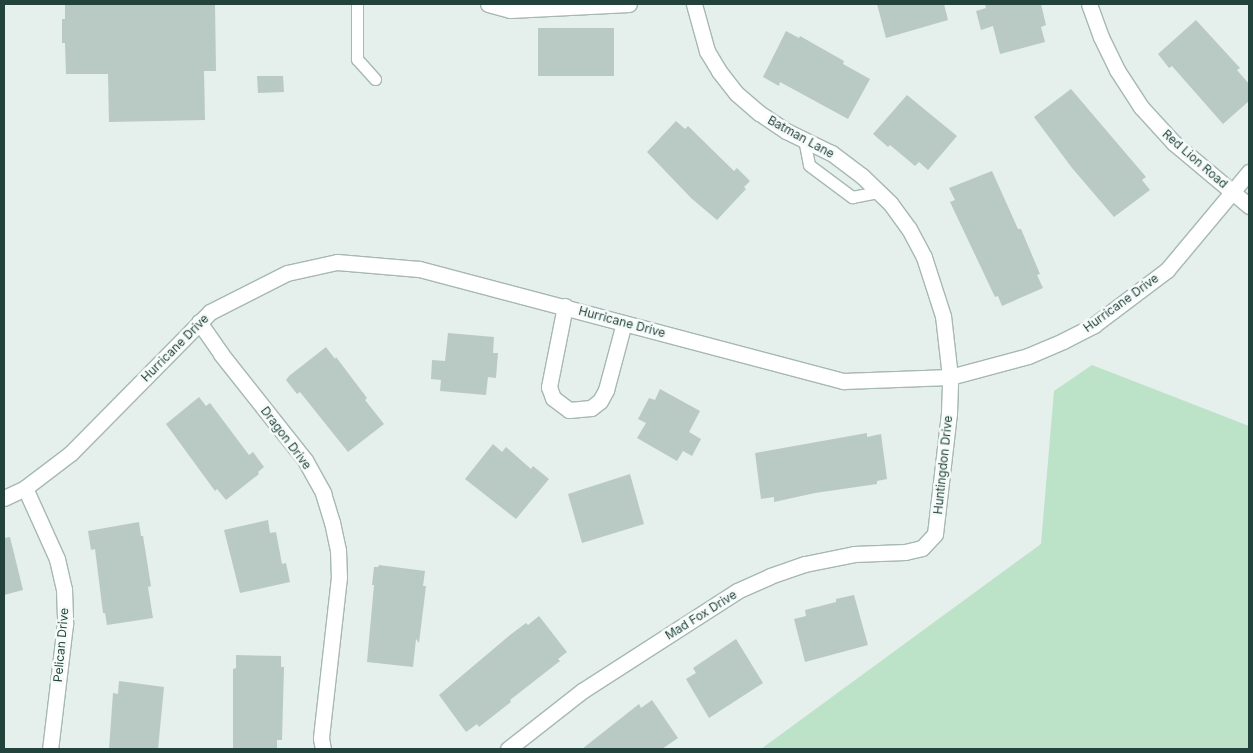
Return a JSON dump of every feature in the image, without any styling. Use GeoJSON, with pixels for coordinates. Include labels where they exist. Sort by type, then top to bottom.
{"type":"FeatureCollection","features":[{"type":"Feature","properties":{"kind":"street"},"geometry":{"type":"LineString","coordinates":[[488,4],[510,10],[629,4]]}},
{"type":"Feature","properties":{"kind":"street","name":"Batman Lane"},"geometry":{"type":"LineString","coordinates":[[694,4],[707,51],[736,93],[758,113],[831,153],[862,176],[909,229],[924,257],[943,316],[950,377]]}},
{"type":"Feature","properties":{"kind":"street","name":"Red Lion Road"},"geometry":{"type":"LineString","coordinates":[[1090,4],[1101,37],[1117,70],[1141,107],[1174,143],[1249,206]]}},
{"type":"Feature","properties":{"kind":"street","name":"Hurricane Drive"},"geometry":{"type":"LineString","coordinates":[[4,498],[26,488],[71,453],[199,322],[224,304],[287,273],[337,262],[419,268],[843,381],[950,377],[1028,356],[1063,342],[1094,325],[1167,270],[1249,172]]}},
{"type":"Feature","properties":{"kind":"street"},"geometry":{"type":"LineString","coordinates":[[565,306],[549,387],[553,398],[569,410],[591,408],[600,401],[606,390],[624,323]]}},
{"type":"Feature","properties":{"kind":"street","name":"Dragon Drive"},"geometry":{"type":"LineString","coordinates":[[199,322],[221,354],[305,460],[323,493],[332,522],[338,550],[339,577],[321,738],[322,749]]}},
{"type":"Feature","properties":{"kind":"street","name":"Huntingdon Drive"},"geometry":{"type":"LineString","coordinates":[[922,548],[935,534],[949,413],[950,377]]}},
{"type":"Feature","properties":{"kind":"street","name":"Pelican Drive"},"geometry":{"type":"LineString","coordinates":[[26,488],[57,559],[64,589],[65,624],[50,749]]}},
{"type":"Feature","properties":{"kind":"street","name":"Mad Fox Drive"},"geometry":{"type":"LineString","coordinates":[[508,749],[582,691],[737,591],[770,576],[805,564],[854,554],[905,552],[922,548]]}},
{"type":"Feature","properties":{"kind":"lane"},"geometry":{"type":"LineString","coordinates":[[357,4],[357,59],[375,79]]}},
{"type":"Feature","properties":{"kind":"lane"},"geometry":{"type":"LineString","coordinates":[[804,139],[809,164],[852,197],[878,192]]}},
{"type":"Feature","properties":{"kind":"green space"},"geometry":{"type":"Polygon","coordinates":[[[1092,365],[1249,426],[1249,749],[761,749],[1041,544],[1054,391],[1092,365]]]}},
{"type":"Feature","properties":{"kind":"building"},"geometry":{"type":"Polygon","coordinates":[[[65,4],[215,4],[216,71],[204,71],[205,120],[109,122],[108,74],[66,74],[65,43],[62,43],[62,19],[65,19],[65,4]]]}},
{"type":"Feature","properties":{"kind":"building"},"geometry":{"type":"Polygon","coordinates":[[[877,4],[944,4],[948,20],[886,38],[877,4]]]}},
{"type":"Feature","properties":{"kind":"building"},"geometry":{"type":"Polygon","coordinates":[[[985,4],[1041,4],[1046,25],[1041,27],[1045,42],[1000,54],[993,26],[981,30],[976,11],[986,8],[985,4]]]}},
{"type":"Feature","properties":{"kind":"building"},"geometry":{"type":"Polygon","coordinates":[[[1196,20],[1240,68],[1237,70],[1249,84],[1249,101],[1223,124],[1172,66],[1169,68],[1158,54],[1196,20]]]}},
{"type":"Feature","properties":{"kind":"building"},"geometry":{"type":"Polygon","coordinates":[[[538,28],[614,28],[614,76],[538,76],[538,28]]]}},
{"type":"Feature","properties":{"kind":"building"},"geometry":{"type":"Polygon","coordinates":[[[786,31],[799,38],[800,36],[844,61],[843,64],[870,79],[848,119],[780,82],[779,86],[763,77],[786,31]]]}},
{"type":"Feature","properties":{"kind":"building"},"geometry":{"type":"Polygon","coordinates":[[[257,76],[283,76],[284,92],[258,93],[257,76]]]}},
{"type":"Feature","properties":{"kind":"building"},"geometry":{"type":"Polygon","coordinates":[[[1071,89],[1146,177],[1142,180],[1150,190],[1114,217],[1072,168],[1034,117],[1071,89]]]}},
{"type":"Feature","properties":{"kind":"building"},"geometry":{"type":"Polygon","coordinates":[[[907,95],[957,136],[928,170],[919,162],[915,166],[890,145],[888,147],[873,134],[907,95]]]}},
{"type":"Feature","properties":{"kind":"building"},"geometry":{"type":"Polygon","coordinates":[[[676,121],[685,129],[688,126],[734,171],[737,168],[750,181],[744,187],[746,189],[717,220],[691,198],[647,152],[676,121]]]}},
{"type":"Feature","properties":{"kind":"building"},"geometry":{"type":"Polygon","coordinates":[[[992,171],[1018,229],[1021,229],[1040,274],[1037,275],[1043,288],[1002,306],[998,296],[995,297],[950,202],[955,200],[949,188],[992,171]]]}},
{"type":"Feature","properties":{"kind":"building"},"geometry":{"type":"Polygon","coordinates":[[[448,333],[494,337],[493,353],[498,353],[496,378],[488,377],[486,395],[440,391],[441,380],[431,379],[432,360],[445,361],[448,333]]]}},
{"type":"Feature","properties":{"kind":"building"},"geometry":{"type":"Polygon","coordinates":[[[326,347],[335,359],[336,357],[367,398],[365,400],[384,424],[348,452],[300,392],[297,394],[286,380],[326,347]]]}},
{"type":"Feature","properties":{"kind":"building"},"geometry":{"type":"Polygon","coordinates":[[[660,389],[700,411],[689,432],[701,439],[692,456],[683,451],[677,461],[637,438],[646,423],[638,419],[649,398],[655,400],[660,389]]]}},
{"type":"Feature","properties":{"kind":"building"},"geometry":{"type":"Polygon","coordinates":[[[199,397],[206,406],[210,403],[249,455],[253,452],[264,467],[258,472],[259,474],[226,500],[217,489],[215,491],[166,424],[199,397]]]}},
{"type":"Feature","properties":{"kind":"building"},"geometry":{"type":"Polygon","coordinates":[[[867,433],[867,437],[881,434],[887,479],[877,481],[877,484],[815,493],[774,502],[774,497],[761,499],[755,453],[867,433]]]}},
{"type":"Feature","properties":{"kind":"building"},"geometry":{"type":"Polygon","coordinates":[[[493,444],[502,452],[506,447],[531,469],[533,466],[549,479],[516,519],[465,479],[493,444]]]}},
{"type":"Feature","properties":{"kind":"building"},"geometry":{"type":"Polygon","coordinates":[[[630,474],[644,524],[582,543],[568,494],[630,474]]]}},
{"type":"Feature","properties":{"kind":"building"},"geometry":{"type":"Polygon","coordinates":[[[268,520],[270,533],[276,532],[282,564],[286,563],[290,582],[240,593],[224,530],[268,520]]]}},
{"type":"Feature","properties":{"kind":"building"},"geometry":{"type":"Polygon","coordinates":[[[139,522],[151,586],[148,587],[153,618],[107,625],[105,613],[103,613],[95,549],[91,550],[88,531],[139,522]]]}},
{"type":"Feature","properties":{"kind":"building"},"geometry":{"type":"Polygon","coordinates":[[[10,537],[23,590],[4,595],[4,538],[10,537]]]}},
{"type":"Feature","properties":{"kind":"building"},"geometry":{"type":"Polygon","coordinates":[[[379,565],[425,571],[423,586],[426,586],[419,643],[416,639],[413,667],[367,662],[374,567],[379,565]]]}},
{"type":"Feature","properties":{"kind":"building"},"geometry":{"type":"Polygon","coordinates":[[[854,595],[868,645],[805,662],[794,619],[806,616],[805,610],[854,595]]]}},
{"type":"Feature","properties":{"kind":"building"},"geometry":{"type":"Polygon","coordinates":[[[539,616],[567,652],[558,659],[560,661],[510,700],[511,702],[479,727],[477,724],[466,732],[439,695],[510,635],[539,616]]]}},
{"type":"Feature","properties":{"kind":"building"},"geometry":{"type":"Polygon","coordinates":[[[736,639],[763,683],[709,718],[686,679],[696,673],[693,668],[736,639]]]}},
{"type":"Feature","properties":{"kind":"building"},"geometry":{"type":"Polygon","coordinates":[[[236,655],[281,656],[281,667],[284,667],[282,740],[277,740],[277,749],[233,749],[233,669],[236,668],[236,655]]]}},
{"type":"Feature","properties":{"kind":"building"},"geometry":{"type":"Polygon","coordinates":[[[119,681],[164,687],[158,749],[109,749],[113,693],[118,694],[119,681]]]}},
{"type":"Feature","properties":{"kind":"building"},"geometry":{"type":"Polygon","coordinates":[[[652,700],[678,738],[662,749],[582,749],[639,704],[641,708],[652,700]]]}}]}
